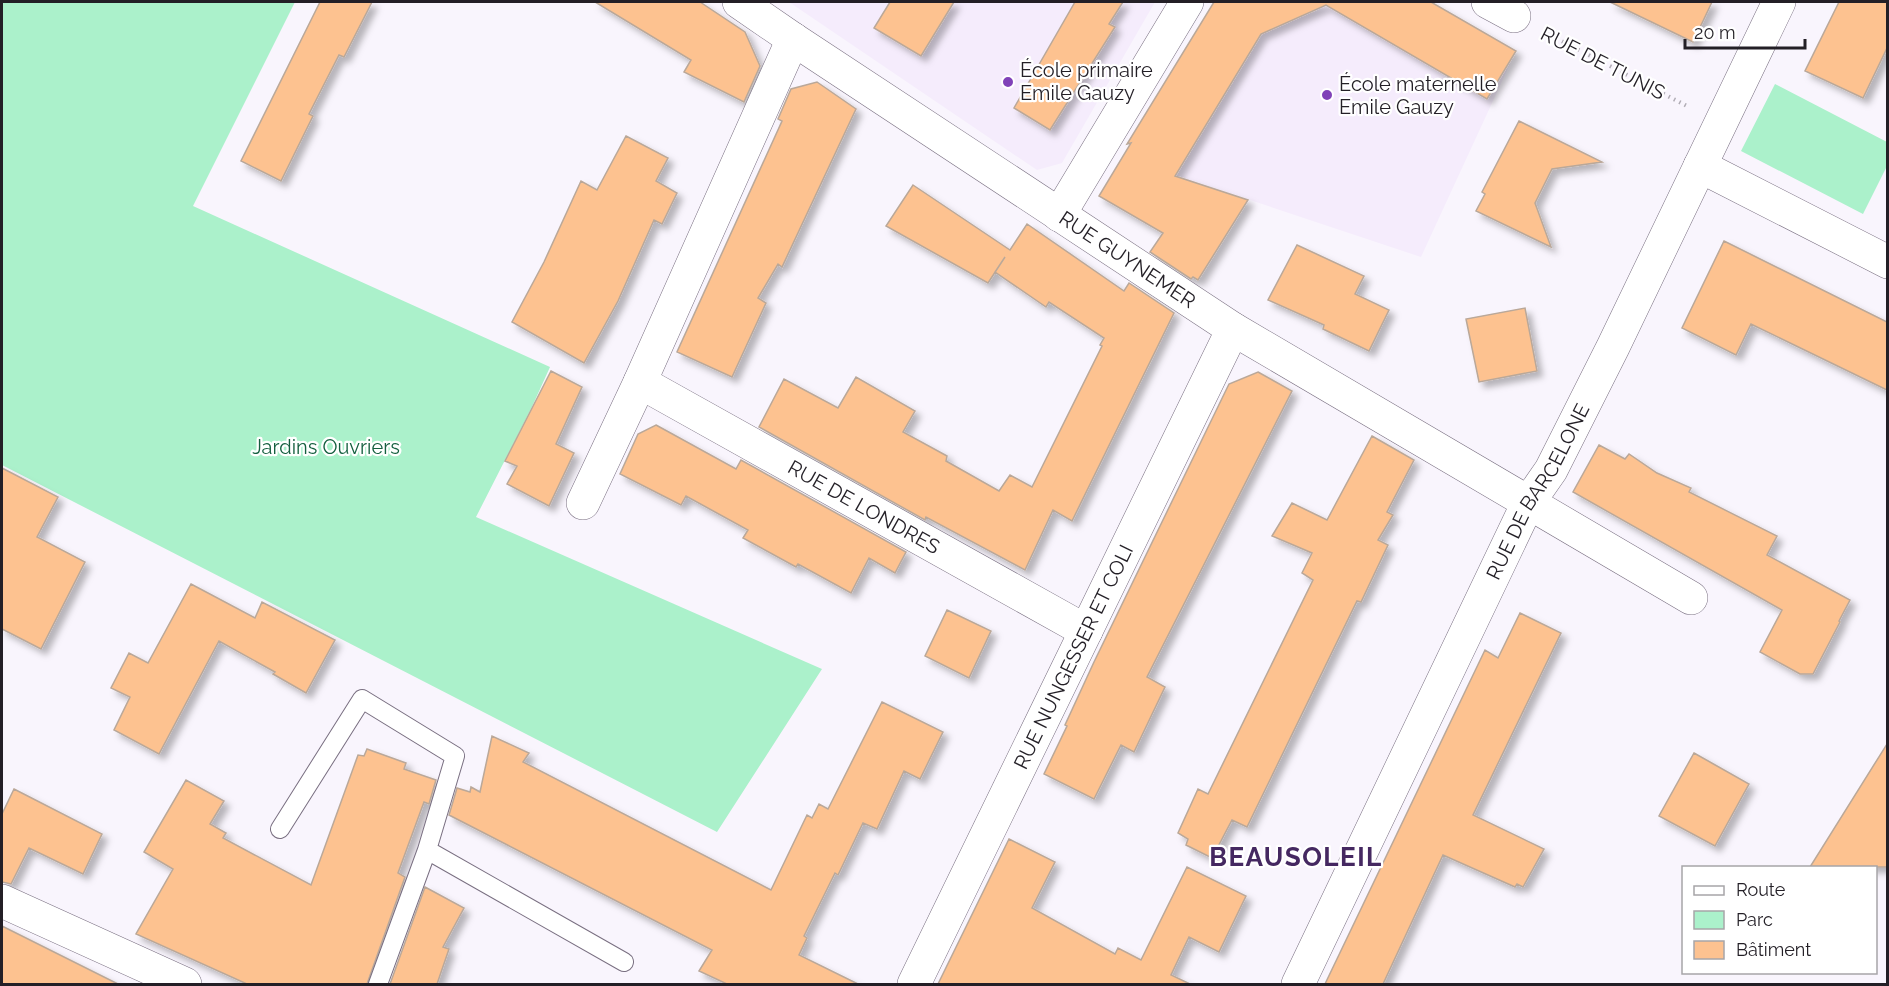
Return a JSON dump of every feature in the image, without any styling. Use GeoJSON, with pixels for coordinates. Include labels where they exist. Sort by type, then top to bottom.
{"type":"FeatureCollection","features":[{"type":"Feature","properties":{"kind":"street","name":"RUE GUYNEMER"},"geometry":{"type":"LineString","coordinates":[[739,2],[1233,329],[1691,598]]}},
{"type":"Feature","properties":{"kind":"street"},"geometry":{"type":"LineString","coordinates":[[1059,215],[1187,2]]}},
{"type":"Feature","properties":{"kind":"street","name":"RUE DE BARCELONE"},"geometry":{"type":"LineString","coordinates":[[1298,984],[1528,503],[1551,470],[1613,347],[1779,2]]}},
{"type":"Feature","properties":{"kind":"street"},"geometry":{"type":"LineString","coordinates":[[584,502],[793,39]]}},
{"type":"Feature","properties":{"kind":"street"},"geometry":{"type":"LineString","coordinates":[[1700,166],[1887,262]]}},
{"type":"Feature","properties":{"kind":"street","name":"RUE NUNGESSER ET COLI"},"geometry":{"type":"LineString","coordinates":[[914,984],[1233,329]]}},
{"type":"Feature","properties":{"kind":"street","name":"RUE DE LONDRES"},"geometry":{"type":"LineString","coordinates":[[640,382],[1086,631]]}},
{"type":"Feature","properties":{"kind":"street"},"geometry":{"type":"LineString","coordinates":[[2,901],[185,984]]}},
{"type":"Feature","properties":{"kind":"lane"},"geometry":{"type":"LineString","coordinates":[[280,829],[362,699],[454,756],[427,850],[378,984]]}},
{"type":"Feature","properties":{"kind":"lane"},"geometry":{"type":"LineString","coordinates":[[427,850],[624,962]]}},
{"type":"Feature","properties":{"kind":"path","name":"RUE DE TUNIS"},"geometry":{"type":"LineString","coordinates":[[1501,9],[1719,124]]}},
{"type":"Feature","properties":{"kind":"shaded area","name":"École primaire Emile Gauzy"},"geometry":{"type":"Polygon","coordinates":[[[789,2],[1155,2],[1062,163],[1037,170],[789,2]]]}},
{"type":"Feature","properties":{"kind":"shaded area","name":"École maternelle Emile Gauzy"},"geometry":{"type":"Polygon","coordinates":[[[1214,2],[1431,2],[1516,51],[1421,257],[1196,182],[1162,233],[1099,196],[1133,141],[1130,138],[1214,2]]]}},
{"type":"Feature","properties":{"kind":"green space","name":"Jardins Ouvriers"},"geometry":{"type":"Polygon","coordinates":[[[2,2],[295,2],[193,206],[550,367],[476,517],[822,669],[717,832],[2,465],[2,2]]]}},
{"type":"Feature","properties":{"kind":"green space"},"geometry":{"type":"Polygon","coordinates":[[[1775,84],[1887,142],[1887,166],[1863,214],[1741,151],[1775,84]]]}},
{"type":"Feature","properties":{"kind":"building"},"geometry":{"type":"Polygon","coordinates":[[[320,2],[372,2],[344,57],[339,55],[309,114],[313,116],[281,181],[241,161],[320,2]]]}},
{"type":"Feature","properties":{"kind":"building"},"geometry":{"type":"Polygon","coordinates":[[[595,2],[700,2],[745,32],[760,66],[744,102],[684,72],[691,60],[595,2]]]}},
{"type":"Feature","properties":{"kind":"building"},"geometry":{"type":"Polygon","coordinates":[[[890,2],[954,2],[921,56],[874,28],[890,2]]]}},
{"type":"Feature","properties":{"kind":"building"},"geometry":{"type":"Polygon","coordinates":[[[1075,2],[1123,2],[1109,24],[1115,27],[1050,130],[1014,108],[1075,2]]]}},
{"type":"Feature","properties":{"kind":"building"},"geometry":{"type":"Polygon","coordinates":[[[1214,2],[1431,2],[1516,51],[1487,99],[1326,5],[1261,34],[1175,176],[1248,200],[1198,280],[1193,277],[1191,279],[1150,252],[1163,233],[1099,196],[1131,143],[1127,144],[1214,2]]]}},
{"type":"Feature","properties":{"kind":"building"},"geometry":{"type":"Polygon","coordinates":[[[1610,2],[1712,2],[1693,42],[1610,2]]]}},
{"type":"Feature","properties":{"kind":"building"},"geometry":{"type":"Polygon","coordinates":[[[1839,2],[1887,2],[1887,48],[1863,98],[1805,71],[1839,2]]]}},
{"type":"Feature","properties":{"kind":"building"},"geometry":{"type":"Polygon","coordinates":[[[817,82],[856,109],[782,267],[778,264],[758,298],[766,303],[732,377],[677,352],[782,121],[778,119],[791,89],[817,82]]]}},
{"type":"Feature","properties":{"kind":"building"},"geometry":{"type":"Polygon","coordinates":[[[1519,121],[1602,162],[1552,169],[1535,203],[1551,247],[1476,211],[1485,194],[1482,192],[1519,121]]]}},
{"type":"Feature","properties":{"kind":"building"},"geometry":{"type":"Polygon","coordinates":[[[626,136],[668,158],[656,181],[677,193],[662,224],[654,220],[618,301],[584,363],[512,322],[544,262],[581,181],[597,190],[626,136]]]}},
{"type":"Feature","properties":{"kind":"building"},"geometry":{"type":"Polygon","coordinates":[[[913,185],[1010,250],[1027,224],[1124,291],[1129,283],[1174,313],[1072,521],[1053,510],[1025,570],[926,517],[925,520],[759,427],[784,379],[838,408],[856,377],[915,411],[903,432],[947,456],[946,461],[999,491],[1010,475],[1032,487],[1104,338],[1049,302],[1046,307],[995,272],[988,283],[886,226],[913,185]]]}},
{"type":"Feature","properties":{"kind":"building"},"geometry":{"type":"Polygon","coordinates":[[[1724,241],[1887,322],[1887,390],[1751,324],[1736,355],[1682,328],[1724,241]]]}},
{"type":"Feature","properties":{"kind":"building"},"geometry":{"type":"Polygon","coordinates":[[[1297,245],[1364,276],[1355,294],[1389,310],[1369,351],[1323,329],[1324,325],[1268,300],[1297,245]]]}},
{"type":"Feature","properties":{"kind":"building"},"geometry":{"type":"Polygon","coordinates":[[[1525,308],[1537,371],[1479,382],[1466,319],[1525,308]]]}},
{"type":"Feature","properties":{"kind":"building"},"geometry":{"type":"Polygon","coordinates":[[[551,371],[582,387],[556,444],[574,453],[549,506],[507,484],[517,466],[505,461],[551,371]]]}},
{"type":"Feature","properties":{"kind":"building"},"geometry":{"type":"Polygon","coordinates":[[[1258,372],[1292,391],[1147,677],[1165,687],[1134,752],[1121,745],[1094,799],[1044,774],[1094,662],[1229,384],[1258,372]]]}},
{"type":"Feature","properties":{"kind":"building"},"geometry":{"type":"Polygon","coordinates":[[[656,425],[736,469],[741,460],[906,552],[895,573],[869,558],[851,593],[743,538],[748,530],[686,496],[681,505],[620,474],[638,434],[656,425]]]}},
{"type":"Feature","properties":{"kind":"building"},"geometry":{"type":"Polygon","coordinates":[[[1372,436],[1414,460],[1387,512],[1393,515],[1378,540],[1388,545],[1361,602],[1357,601],[1247,827],[1232,820],[1212,858],[1186,845],[1188,839],[1178,833],[1198,789],[1208,794],[1313,580],[1302,573],[1312,553],[1272,536],[1292,503],[1327,520],[1372,436]]]}},
{"type":"Feature","properties":{"kind":"building"},"geometry":{"type":"Polygon","coordinates":[[[1599,445],[1625,459],[1629,454],[1657,473],[1691,488],[1689,492],[1777,536],[1767,555],[1850,600],[1813,674],[1800,674],[1760,652],[1782,610],[1573,492],[1599,445]]]}},
{"type":"Feature","properties":{"kind":"building"},"geometry":{"type":"Polygon","coordinates":[[[2,468],[58,497],[37,537],[85,562],[41,649],[2,629],[2,468]]]}},
{"type":"Feature","properties":{"kind":"building"},"geometry":{"type":"Polygon","coordinates":[[[191,584],[255,618],[262,602],[335,640],[306,693],[273,674],[275,672],[219,641],[159,754],[114,730],[130,697],[111,688],[129,653],[148,663],[191,584]]]}},
{"type":"Feature","properties":{"kind":"building"},"geometry":{"type":"Polygon","coordinates":[[[947,610],[991,631],[969,678],[925,656],[947,610]]]}},
{"type":"Feature","properties":{"kind":"building"},"geometry":{"type":"Polygon","coordinates":[[[1520,613],[1561,633],[1473,815],[1544,849],[1523,887],[1517,884],[1515,887],[1443,855],[1383,984],[1325,984],[1485,650],[1498,658],[1520,613]]]}},
{"type":"Feature","properties":{"kind":"building"},"geometry":{"type":"Polygon","coordinates":[[[882,702],[943,732],[920,779],[904,771],[877,829],[863,823],[838,875],[835,873],[804,936],[807,938],[799,955],[858,984],[727,984],[699,971],[712,950],[449,815],[457,788],[470,792],[471,787],[480,792],[492,736],[529,753],[523,762],[771,890],[807,815],[812,818],[819,804],[828,809],[882,702]]]}},
{"type":"Feature","properties":{"kind":"building"},"geometry":{"type":"Polygon","coordinates":[[[1887,744],[1887,867],[1811,866],[1887,744]]]}},
{"type":"Feature","properties":{"kind":"building"},"geometry":{"type":"Polygon","coordinates":[[[367,749],[406,763],[404,769],[436,780],[429,804],[424,802],[398,873],[405,877],[367,984],[247,984],[136,934],[173,869],[144,852],[186,780],[224,801],[210,824],[226,833],[223,838],[311,885],[358,755],[364,756],[367,749]]]}},
{"type":"Feature","properties":{"kind":"building"},"geometry":{"type":"Polygon","coordinates":[[[1694,753],[1749,784],[1715,846],[1659,816],[1694,753]]]}},
{"type":"Feature","properties":{"kind":"building"},"geometry":{"type":"Polygon","coordinates":[[[14,789],[102,834],[83,874],[29,848],[11,884],[2,882],[2,814],[14,789]]]}},
{"type":"Feature","properties":{"kind":"building"},"geometry":{"type":"Polygon","coordinates":[[[1009,839],[1055,862],[1032,908],[1115,954],[1118,948],[1141,960],[1187,867],[1246,896],[1219,952],[1189,937],[1171,975],[1190,984],[938,984],[1009,839]]]}},
{"type":"Feature","properties":{"kind":"building"},"geometry":{"type":"Polygon","coordinates":[[[425,887],[464,908],[443,947],[449,949],[437,984],[390,984],[425,887]]]}},
{"type":"Feature","properties":{"kind":"building"},"geometry":{"type":"Polygon","coordinates":[[[2,926],[118,984],[2,984],[2,926]]]}},
{"type":"Feature","properties":{"kind":"place","name":"École primaire Emile Gauzy"},"geometry":{"type":"Point","coordinates":[1008,82]}},
{"type":"Feature","properties":{"kind":"place","name":"École maternelle Emile Gauzy"},"geometry":{"type":"Point","coordinates":[1327,95]}},
{"type":"Feature","properties":{"kind":"district","name":"BEAUSOLEIL"},"geometry":{"type":"Point","coordinates":[1296,857]}}]}
